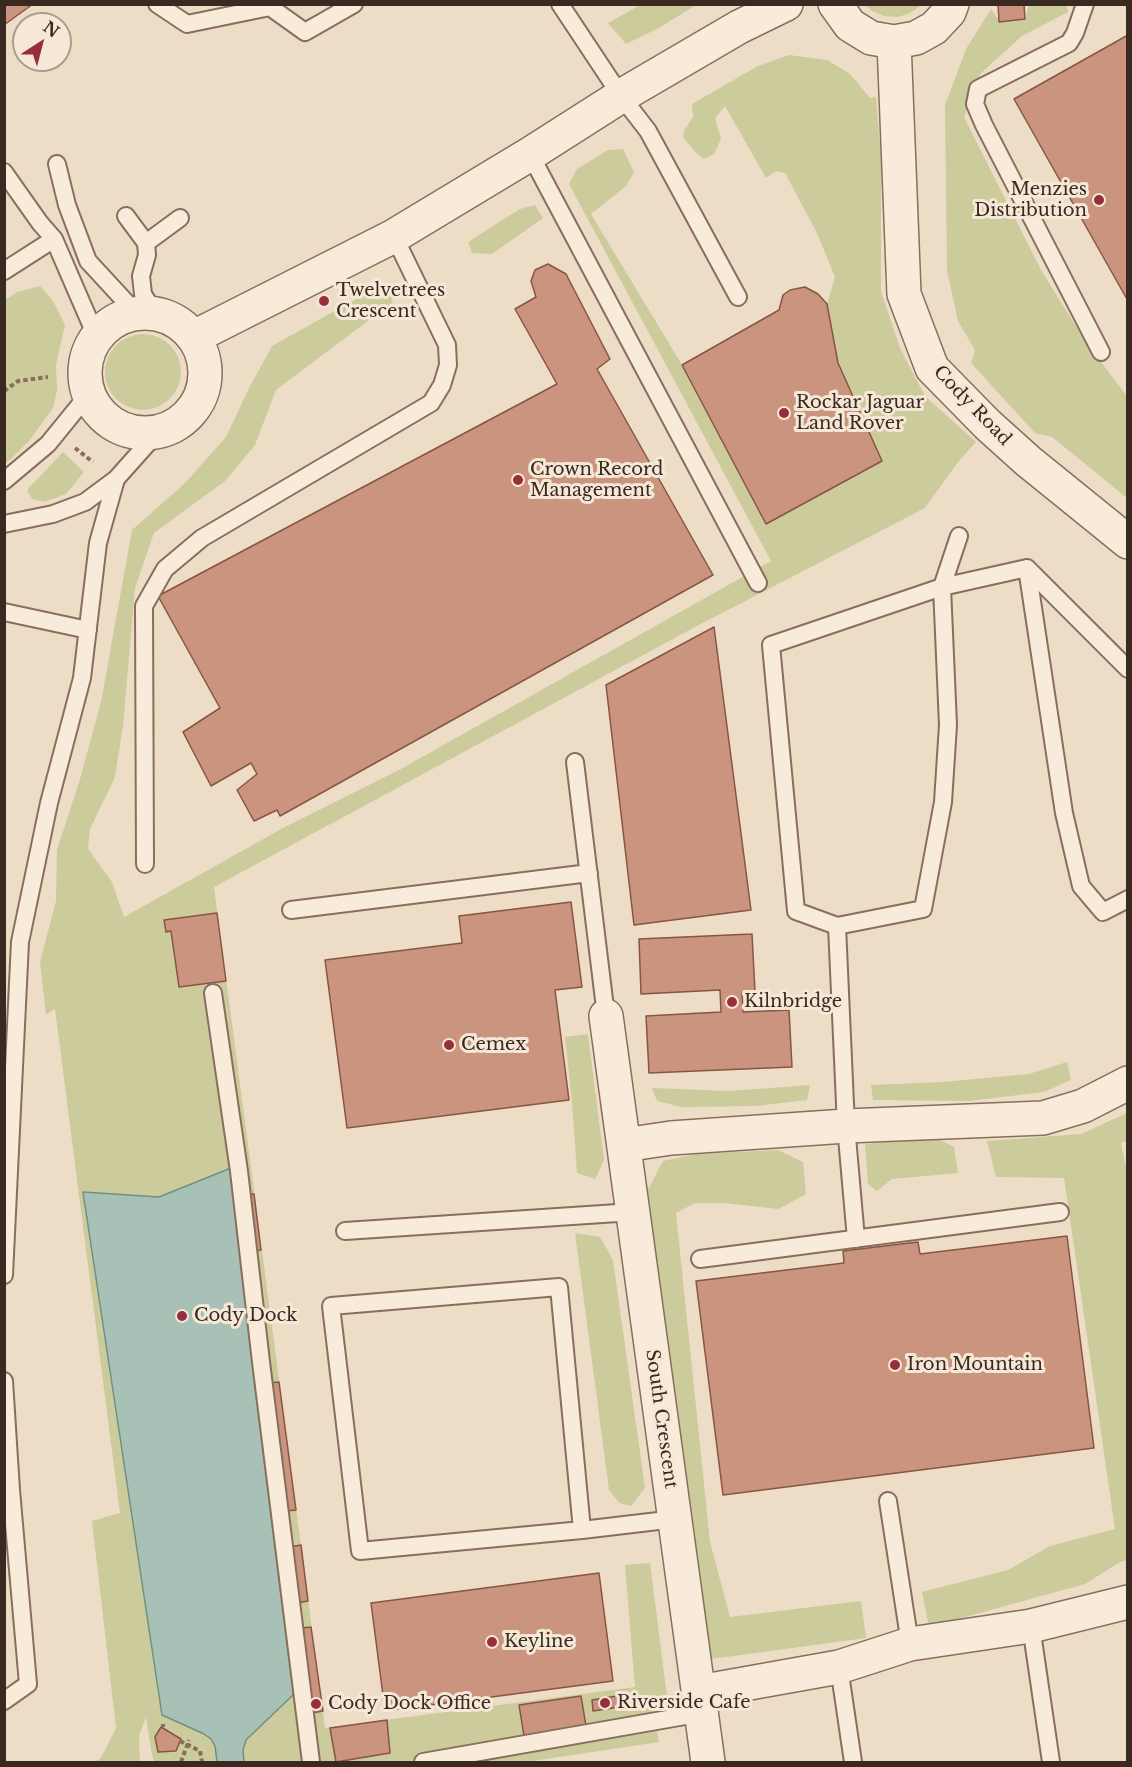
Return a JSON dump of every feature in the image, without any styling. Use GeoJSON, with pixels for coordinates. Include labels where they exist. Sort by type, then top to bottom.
{"type":"FeatureCollection","features":[{"type":"Feature","properties":{"kind":"street"},"geometry":{"type":"LineString","coordinates":[[194,337],[394,236],[621,96],[739,27],[786,4]]}},
{"type":"Feature","properties":{"kind":"street"},"geometry":{"type":"LineString","coordinates":[[835,4],[850,25],[871,38],[894,42],[916,38],[934,28],[949,12],[952,4]]}},
{"type":"Feature","properties":{"kind":"street","name":"Cody Road"},"geometry":{"type":"LineString","coordinates":[[894,42],[904,294],[932,368],[988,425],[1028,461],[1128,542]]}},
{"type":"Feature","properties":{"kind":"street"},"geometry":{"type":"LineString","coordinates":[[161,314],[181,324],[194,337],[204,356],[206,377],[201,398],[193,410],[177,425],[157,432],[136,433],[116,428],[101,416],[87,396],[84,375],[86,355],[96,336],[120,317],[161,314]]}},
{"type":"Feature","properties":{"kind":"street","name":"South Crescent"},"geometry":{"type":"LineString","coordinates":[[606,1016],[708,1762]]}},
{"type":"Feature","properties":{"kind":"street"},"geometry":{"type":"LineString","coordinates":[[624,1145],[671,1138],[846,1126],[1043,1118],[1083,1106],[1128,1083]]}},
{"type":"Feature","properties":{"kind":"street"},"geometry":{"type":"LineString","coordinates":[[700,1702],[839,1666],[910,1644],[1031,1626],[1128,1602]]}},
{"type":"Feature","properties":{"kind":"lane"},"geometry":{"type":"LineString","coordinates":[[157,4],[187,24],[270,7],[305,32],[354,4]]}},
{"type":"Feature","properties":{"kind":"lane"},"geometry":{"type":"LineString","coordinates":[[560,4],[621,96],[648,131],[738,297]]}},
{"type":"Feature","properties":{"kind":"lane"},"geometry":{"type":"LineString","coordinates":[[1085,4],[1069,43],[978,89],[975,104],[989,136],[1101,352]]}},
{"type":"Feature","properties":{"kind":"lane"},"geometry":{"type":"LineString","coordinates":[[530,154],[758,583]]}},
{"type":"Feature","properties":{"kind":"lane"},"geometry":{"type":"LineString","coordinates":[[57,165],[67,205],[88,261],[145,314]]}},
{"type":"Feature","properties":{"kind":"lane"},"geometry":{"type":"LineString","coordinates":[[6,176],[54,239],[96,336]]}},
{"type":"Feature","properties":{"kind":"lane"},"geometry":{"type":"LineString","coordinates":[[126,216],[146,243],[147,255],[141,276],[145,314]]}},
{"type":"Feature","properties":{"kind":"lane"},"geometry":{"type":"LineString","coordinates":[[146,243],[180,218]]}},
{"type":"Feature","properties":{"kind":"lane"},"geometry":{"type":"LineString","coordinates":[[145,864],[144,606],[165,569],[202,538],[431,403],[442,385],[448,365],[447,345],[394,236]]}},
{"type":"Feature","properties":{"kind":"lane"},"geometry":{"type":"LineString","coordinates":[[4,271],[54,239]]}},
{"type":"Feature","properties":{"kind":"lane"},"geometry":{"type":"LineString","coordinates":[[6,481],[48,444],[87,396]]}},
{"type":"Feature","properties":{"kind":"lane"},"geometry":{"type":"LineString","coordinates":[[4,524],[53,514],[85,502],[116,479],[157,432]]}},
{"type":"Feature","properties":{"kind":"lane"},"geometry":{"type":"LineString","coordinates":[[4,1275],[21,942],[49,803],[82,678],[98,543],[116,479]]}},
{"type":"Feature","properties":{"kind":"lane"},"geometry":{"type":"LineString","coordinates":[[959,536],[942,587],[948,725],[943,802],[923,909],[837,926],[796,911],[771,645],[942,587],[1027,568]]}},
{"type":"Feature","properties":{"kind":"lane"},"geometry":{"type":"LineString","coordinates":[[1027,568],[1128,669]]}},
{"type":"Feature","properties":{"kind":"lane"},"geometry":{"type":"LineString","coordinates":[[1027,568],[1064,813],[1081,886],[1103,912],[1128,899]]}},
{"type":"Feature","properties":{"kind":"lane"},"geometry":{"type":"LineString","coordinates":[[4,612],[88,630]]}},
{"type":"Feature","properties":{"kind":"lane"},"geometry":{"type":"LineString","coordinates":[[575,762],[606,1016]]}},
{"type":"Feature","properties":{"kind":"lane"},"geometry":{"type":"LineString","coordinates":[[291,910],[589,873]]}},
{"type":"Feature","properties":{"kind":"lane"},"geometry":{"type":"LineString","coordinates":[[837,926],[846,1126],[856,1239]]}},
{"type":"Feature","properties":{"kind":"lane"},"geometry":{"type":"LineString","coordinates":[[213,993],[239,1171],[311,1762]]}},
{"type":"Feature","properties":{"kind":"lane"},"geometry":{"type":"LineString","coordinates":[[345,1231],[633,1212]]}},
{"type":"Feature","properties":{"kind":"lane"},"geometry":{"type":"LineString","coordinates":[[700,1260],[1060,1212]]}},
{"type":"Feature","properties":{"kind":"lane"},"geometry":{"type":"LineString","coordinates":[[582,1530],[559,1287],[331,1306],[360,1551],[582,1530],[675,1519]]}},
{"type":"Feature","properties":{"kind":"lane"},"geometry":{"type":"LineString","coordinates":[[4,1381],[12,1579],[28,1684],[4,1701]]}},
{"type":"Feature","properties":{"kind":"lane"},"geometry":{"type":"LineString","coordinates":[[888,1501],[910,1644]]}},
{"type":"Feature","properties":{"kind":"lane"},"geometry":{"type":"LineString","coordinates":[[1031,1626],[1051,1762]]}},
{"type":"Feature","properties":{"kind":"lane"},"geometry":{"type":"LineString","coordinates":[[839,1666],[853,1762]]}},
{"type":"Feature","properties":{"kind":"lane"},"geometry":{"type":"LineString","coordinates":[[423,1762],[700,1702]]}},
{"type":"Feature","properties":{"kind":"path"},"geometry":{"type":"LineString","coordinates":[[4,391],[18,381],[48,377]]}},
{"type":"Feature","properties":{"kind":"path"},"geometry":{"type":"LineString","coordinates":[[69,444],[93,462]]}},
{"type":"Feature","properties":{"kind":"path"},"geometry":{"type":"LineString","coordinates":[[181,1762],[189,1740]]}},
{"type":"Feature","properties":{"kind":"path"},"geometry":{"type":"LineString","coordinates":[[180,1741],[200,1751],[202,1762]]}},
{"type":"Feature","properties":{"kind":"green space"},"geometry":{"type":"Polygon","coordinates":[[[640,5],[696,5],[659,28],[626,44],[608,23],[640,5]]]}},
{"type":"Feature","properties":{"kind":"green space"},"geometry":{"type":"Polygon","coordinates":[[[865,5],[922,5],[898,17],[884,16],[865,5]]]}},
{"type":"Feature","properties":{"kind":"green space"},"geometry":{"type":"Polygon","coordinates":[[[1029,5],[1067,5],[1068,12],[1022,36],[980,74],[964,117],[1041,270],[1085,341],[1127,396],[1127,498],[1052,437],[1035,433],[971,363],[975,350],[958,321],[947,271],[945,105],[966,49],[991,9],[1000,22],[1025,19],[1029,5]]]}},
{"type":"Feature","properties":{"kind":"green space","name":"Cody Dock"},"geometry":{"type":"Polygon","coordinates":[[[789,55],[827,60],[850,74],[870,98],[876,97],[881,160],[881,291],[900,348],[925,396],[976,442],[958,462],[925,508],[695,627],[214,887],[325,1728],[635,1687],[625,1565],[650,1563],[667,1696],[662,1703],[652,1706],[659,1742],[526,1762],[155,1762],[146,1717],[139,1736],[140,1762],[95,1762],[101,1758],[116,1728],[92,1521],[120,1513],[55,1009],[46,1015],[40,962],[56,901],[57,850],[80,779],[101,702],[132,530],[185,483],[226,437],[272,346],[374,289],[389,291],[393,302],[276,390],[255,445],[225,481],[154,533],[135,588],[123,726],[115,777],[90,829],[88,849],[112,882],[124,917],[283,828],[399,770],[771,561],[569,184],[577,169],[608,150],[623,149],[634,172],[626,186],[591,214],[682,365],[766,524],[881,461],[838,363],[827,304],[835,277],[817,233],[785,173],[776,171],[766,178],[725,106],[715,118],[721,139],[714,154],[704,159],[683,137],[693,117],[692,104],[758,66],[789,55]]]}},
{"type":"Feature","properties":{"kind":"green space"},"geometry":{"type":"Polygon","coordinates":[[[535,205],[543,218],[492,254],[472,253],[468,242],[520,209],[535,205]]]}},
{"type":"Feature","properties":{"kind":"green space"},"geometry":{"type":"Polygon","coordinates":[[[40,286],[53,301],[65,325],[56,365],[57,391],[53,408],[29,441],[5,463],[5,300],[17,292],[40,286]]]}},
{"type":"Feature","properties":{"kind":"green space"},"geometry":{"type":"Polygon","coordinates":[[[143,334],[157,337],[170,345],[178,358],[181,372],[178,386],[170,399],[157,407],[143,410],[129,407],[116,399],[108,386],[105,372],[108,358],[116,345],[129,337],[143,334]]]}},
{"type":"Feature","properties":{"kind":"green space"},"geometry":{"type":"Polygon","coordinates":[[[63,452],[84,472],[66,494],[44,502],[32,499],[27,490],[63,452]]]}},
{"type":"Feature","properties":{"kind":"green space"},"geometry":{"type":"Polygon","coordinates":[[[588,1034],[604,1160],[595,1179],[577,1173],[565,1037],[588,1034]]]}},
{"type":"Feature","properties":{"kind":"green space"},"geometry":{"type":"Polygon","coordinates":[[[1067,1062],[1071,1080],[1044,1092],[969,1101],[873,1100],[871,1085],[942,1082],[1029,1074],[1067,1062]]]}},
{"type":"Feature","properties":{"kind":"green space"},"geometry":{"type":"Polygon","coordinates":[[[810,1085],[807,1100],[756,1106],[682,1107],[657,1101],[652,1088],[730,1091],[810,1085]]]}},
{"type":"Feature","properties":{"kind":"green space"},"geometry":{"type":"Polygon","coordinates":[[[1127,1113],[1127,1141],[1121,1143],[1128,1177],[1127,1560],[1085,1584],[929,1627],[922,1592],[1008,1570],[1050,1546],[1115,1529],[1064,1178],[996,1177],[987,1141],[1081,1134],[1127,1113]]]}},
{"type":"Feature","properties":{"kind":"green space"},"geometry":{"type":"Polygon","coordinates":[[[936,1138],[954,1147],[958,1173],[892,1179],[877,1191],[868,1184],[865,1144],[936,1138]]]}},
{"type":"Feature","properties":{"kind":"green space"},"geometry":{"type":"Polygon","coordinates":[[[778,1150],[803,1162],[806,1194],[778,1209],[725,1203],[695,1203],[676,1213],[710,1542],[730,1617],[861,1601],[866,1638],[704,1660],[642,1201],[663,1161],[697,1154],[778,1150]]]}},
{"type":"Feature","properties":{"kind":"green space"},"geometry":{"type":"Polygon","coordinates":[[[575,1233],[600,1237],[613,1260],[645,1488],[631,1506],[619,1503],[609,1490],[575,1233]]]}},
{"type":"Feature","properties":{"kind":"shaded area","name":"Cody Dock"},"geometry":{"type":"Polygon","coordinates":[[[231,1168],[296,1685],[293,1695],[246,1740],[243,1750],[244,1762],[217,1762],[215,1746],[211,1739],[162,1715],[83,1192],[159,1197],[231,1168]]]}},
{"type":"Feature","properties":{"kind":"building"},"geometry":{"type":"Polygon","coordinates":[[[4,4],[33,4],[22,12],[12,12],[12,19],[4,25],[4,4]]]}},
{"type":"Feature","properties":{"kind":"building"},"geometry":{"type":"Polygon","coordinates":[[[998,4],[1024,4],[1025,19],[999,22],[998,4]]]}},
{"type":"Feature","properties":{"kind":"building","name":"Menzies Distribution"},"geometry":{"type":"Polygon","coordinates":[[[1128,35],[1128,301],[1014,99],[1128,35]]]}},
{"type":"Feature","properties":{"kind":"building","name":"Crown Record Management"},"geometry":{"type":"Polygon","coordinates":[[[548,264],[566,274],[610,359],[597,369],[713,575],[280,816],[277,810],[254,821],[237,790],[257,774],[251,763],[211,786],[183,732],[220,708],[158,596],[557,384],[515,309],[536,297],[531,281],[535,270],[548,264]]]}},
{"type":"Feature","properties":{"kind":"building","name":"Rockar Jaguar Land Rover"},"geometry":{"type":"Polygon","coordinates":[[[805,287],[818,294],[827,304],[838,363],[882,461],[766,524],[682,365],[779,310],[783,295],[790,290],[805,287]]]}},
{"type":"Feature","properties":{"kind":"building"},"geometry":{"type":"Polygon","coordinates":[[[714,627],[751,910],[634,925],[606,685],[714,627]]]}},
{"type":"Feature","properties":{"kind":"building","name":"Cemex"},"geometry":{"type":"Polygon","coordinates":[[[571,902],[582,987],[555,990],[569,1100],[347,1128],[325,960],[462,943],[459,916],[571,902]]]}},
{"type":"Feature","properties":{"kind":"building"},"geometry":{"type":"Polygon","coordinates":[[[217,913],[226,981],[179,987],[171,931],[166,932],[164,920],[217,913]]]}},
{"type":"Feature","properties":{"kind":"building","name":"Kilnbridge"},"geometry":{"type":"Polygon","coordinates":[[[752,934],[755,992],[742,992],[743,1012],[789,1010],[792,1067],[649,1073],[646,1016],[721,1012],[720,990],[641,994],[639,939],[752,934]]]}},
{"type":"Feature","properties":{"kind":"building"},"geometry":{"type":"Polygon","coordinates":[[[245,1194],[254,1194],[261,1250],[252,1251],[245,1194]]]}},
{"type":"Feature","properties":{"kind":"building","name":"Iron Mountain"},"geometry":{"type":"Polygon","coordinates":[[[1067,1236],[1094,1448],[723,1495],[696,1281],[844,1263],[843,1251],[918,1242],[920,1254],[1067,1236]]]}},
{"type":"Feature","properties":{"kind":"building"},"geometry":{"type":"Polygon","coordinates":[[[279,1382],[296,1510],[285,1511],[269,1383],[279,1382]]]}},
{"type":"Feature","properties":{"kind":"building"},"geometry":{"type":"Polygon","coordinates":[[[301,1545],[308,1601],[297,1603],[290,1547],[301,1545]]]}},
{"type":"Feature","properties":{"kind":"building","name":"Keyline"},"geometry":{"type":"Polygon","coordinates":[[[599,1573],[613,1681],[385,1711],[371,1603],[599,1573]]]}},
{"type":"Feature","properties":{"kind":"building"},"geometry":{"type":"Polygon","coordinates":[[[311,1627],[323,1711],[312,1713],[302,1628],[311,1627]]]}},
{"type":"Feature","properties":{"kind":"building"},"geometry":{"type":"Polygon","coordinates":[[[581,1696],[586,1726],[524,1736],[519,1705],[581,1696]]]}},
{"type":"Feature","properties":{"kind":"building","name":"Riverside Cafe"},"geometry":{"type":"Polygon","coordinates":[[[617,1696],[619,1707],[593,1711],[592,1700],[617,1696]]]}},
{"type":"Feature","properties":{"kind":"building"},"geometry":{"type":"Polygon","coordinates":[[[387,1720],[390,1753],[336,1762],[330,1728],[387,1720]]]}},
{"type":"Feature","properties":{"kind":"building"},"geometry":{"type":"Polygon","coordinates":[[[161,1727],[181,1739],[176,1751],[158,1752],[155,1737],[161,1727]]]}},
{"type":"Feature","properties":{"kind":"place","name":"Menzies Distribution"},"geometry":{"type":"Point","coordinates":[1099,200]}},
{"type":"Feature","properties":{"kind":"place","name":"Twelvetrees Crescent"},"geometry":{"type":"Point","coordinates":[324,301]}},
{"type":"Feature","properties":{"kind":"place","name":"Rockar Jaguar Land Rover"},"geometry":{"type":"Point","coordinates":[784,413]}},
{"type":"Feature","properties":{"kind":"place","name":"Crown Record Management"},"geometry":{"type":"Point","coordinates":[518,480]}},
{"type":"Feature","properties":{"kind":"place","name":"Kilnbridge"},"geometry":{"type":"Point","coordinates":[732,1002]}},
{"type":"Feature","properties":{"kind":"place","name":"Cemex"},"geometry":{"type":"Point","coordinates":[449,1045]}},
{"type":"Feature","properties":{"kind":"place","name":"Cody Dock"},"geometry":{"type":"Point","coordinates":[182,1316]}},
{"type":"Feature","properties":{"kind":"place","name":"Iron Mountain"},"geometry":{"type":"Point","coordinates":[895,1365]}},
{"type":"Feature","properties":{"kind":"place","name":"Keyline"},"geometry":{"type":"Point","coordinates":[492,1642]}},
{"type":"Feature","properties":{"kind":"place","name":"Riverside Cafe"},"geometry":{"type":"Point","coordinates":[605,1703]}},
{"type":"Feature","properties":{"kind":"place","name":"Cody Dock Office"},"geometry":{"type":"Point","coordinates":[316,1704]}}]}
